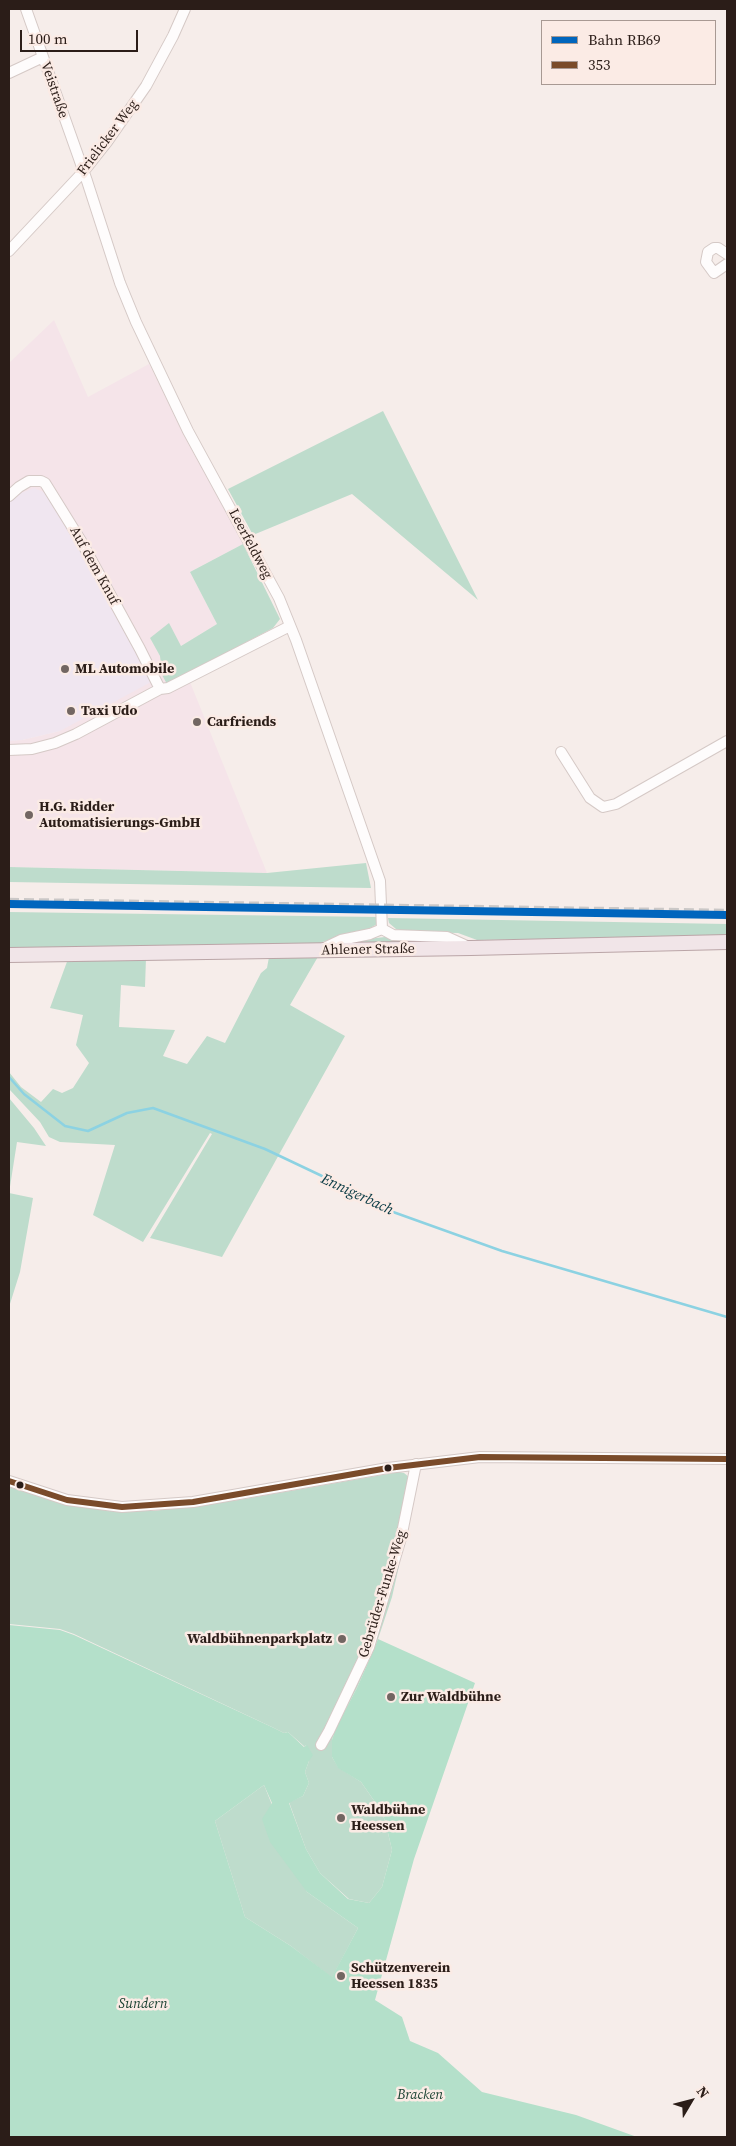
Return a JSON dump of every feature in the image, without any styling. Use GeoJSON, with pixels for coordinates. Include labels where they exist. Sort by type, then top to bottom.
{"type":"FeatureCollection","features":[{"type":"Feature","properties":{"kind":"main road","name":"Ahlener Straße"},"geometry":{"type":"LineString","coordinates":[[9,955],[319,951],[727,942]]}},
{"type":"Feature","properties":{"kind":"street","name":"Veistraße"},"geometry":{"type":"LineString","coordinates":[[26,9],[84,171]]}},
{"type":"Feature","properties":{"kind":"street","name":"Frielicker Weg"},"geometry":{"type":"LineString","coordinates":[[9,251],[84,171],[107,142],[146,86],[174,36],[185,9]]}},
{"type":"Feature","properties":{"kind":"street"},"geometry":{"type":"LineString","coordinates":[[9,73],[43,57]]}},
{"type":"Feature","properties":{"kind":"street","name":"Leerfeldweg"},"geometry":{"type":"LineString","coordinates":[[84,171],[120,284],[136,322],[188,431],[278,598],[290,626],[378,875],[382,900],[382,929]]}},
{"type":"Feature","properties":{"kind":"street"},"geometry":{"type":"LineString","coordinates":[[727,254],[714,248],[708,252],[706,262],[714,273],[727,264]]}},
{"type":"Feature","properties":{"kind":"street","name":"Auf dem Knuf"},"geometry":{"type":"LineString","coordinates":[[9,496],[29,481],[46,483],[81,541],[160,689]]}},
{"type":"Feature","properties":{"kind":"street"},"geometry":{"type":"LineString","coordinates":[[9,750],[32,749],[55,743],[76,734],[160,689],[168,688],[290,626]]}},
{"type":"Feature","properties":{"kind":"street"},"geometry":{"type":"LineString","coordinates":[[561,752],[590,798],[603,806],[616,804],[727,741]]}},
{"type":"Feature","properties":{"kind":"street"},"geometry":{"type":"LineString","coordinates":[[319,951],[341,940],[370,934],[382,929],[393,935],[447,937],[471,948]]}},
{"type":"Feature","properties":{"kind":"street"},"geometry":{"type":"LineString","coordinates":[[9,1481],[56,1497],[85,1503],[122,1507],[155,1506],[193,1502],[416,1464],[480,1457],[727,1459]]}},
{"type":"Feature","properties":{"kind":"street","name":"Gebrüder-Funke-Weg"},"geometry":{"type":"LineString","coordinates":[[321,1745],[330,1731],[369,1647],[401,1538],[416,1464]]}},
{"type":"Feature","properties":{"kind":"shaded area"},"geometry":{"type":"Polygon","coordinates":[[[54,320],[88,397],[149,364],[243,544],[190,572],[217,624],[181,646],[150,638],[160,656],[162,675],[190,682],[267,873],[9,867],[9,741],[22,740],[60,731],[9,500],[9,363],[54,320]]]}},
{"type":"Feature","properties":{"kind":"shaded area"},"geometry":{"type":"Polygon","coordinates":[[[34,488],[48,494],[65,518],[153,681],[60,731],[22,740],[9,741],[9,500],[34,488]]]}},
{"type":"Feature","properties":{"kind":"green space"},"geometry":{"type":"Polygon","coordinates":[[[383,411],[478,600],[352,494],[253,535],[228,489],[383,411]]]}},
{"type":"Feature","properties":{"kind":"green space"},"geometry":{"type":"Polygon","coordinates":[[[243,544],[280,619],[273,628],[167,684],[162,675],[160,656],[150,638],[169,623],[181,646],[217,624],[190,572],[243,544]]]}},
{"type":"Feature","properties":{"kind":"green space"},"geometry":{"type":"Polygon","coordinates":[[[366,863],[371,888],[9,882],[9,867],[267,873],[366,863]]]}},
{"type":"Feature","properties":{"kind":"green space"},"geometry":{"type":"Polygon","coordinates":[[[9,912],[379,917],[377,924],[367,930],[344,934],[312,946],[9,949],[9,912]]]}},
{"type":"Feature","properties":{"kind":"green space"},"geometry":{"type":"Polygon","coordinates":[[[388,918],[727,924],[727,936],[477,940],[458,933],[408,932],[396,929],[389,923],[388,918]]]}},
{"type":"Feature","properties":{"kind":"green space"},"geometry":{"type":"Polygon","coordinates":[[[385,937],[454,941],[340,946],[343,942],[385,937]]]}},
{"type":"Feature","properties":{"kind":"green space"},"geometry":{"type":"Polygon","coordinates":[[[319,955],[290,1005],[345,1036],[222,1257],[150,1238],[212,1134],[210,1133],[143,1242],[93,1215],[115,1145],[60,1142],[49,1137],[40,1122],[9,1089],[9,1072],[21,1087],[41,1102],[53,1089],[62,1093],[73,1088],[89,1063],[76,1045],[83,1015],[50,1008],[68,959],[146,958],[145,987],[121,985],[119,1027],[175,1030],[163,1056],[187,1064],[207,1036],[225,1043],[261,973],[267,968],[269,957],[319,955]]]}},
{"type":"Feature","properties":{"kind":"green space"},"geometry":{"type":"Polygon","coordinates":[[[9,1098],[46,1146],[17,1142],[9,1193],[9,1098]]]}},
{"type":"Feature","properties":{"kind":"green space"},"geometry":{"type":"Polygon","coordinates":[[[9,1193],[33,1198],[20,1272],[9,1307],[9,1193]]]}},
{"type":"Feature","properties":{"kind":"green space"},"geometry":{"type":"Polygon","coordinates":[[[399,1472],[409,1477],[401,1531],[389,1562],[399,1566],[392,1597],[378,1639],[357,1688],[336,1727],[332,1740],[332,1757],[338,1767],[361,1782],[385,1820],[392,1850],[382,1887],[369,1903],[349,1899],[320,1873],[306,1849],[289,1802],[303,1796],[309,1783],[305,1772],[309,1761],[306,1745],[305,1747],[288,1732],[284,1733],[74,1634],[60,1629],[9,1624],[9,1487],[59,1502],[121,1511],[153,1511],[238,1500],[399,1472]]]}},
{"type":"Feature","properties":{"kind":"green space","name":"Sundern"},"geometry":{"type":"Polygon","coordinates":[[[9,1625],[60,1630],[74,1635],[284,1733],[288,1732],[304,1747],[307,1745],[313,1755],[305,1772],[309,1783],[303,1796],[289,1803],[306,1849],[320,1873],[348,1899],[369,1903],[382,1887],[392,1850],[385,1820],[361,1782],[338,1768],[332,1757],[332,1740],[336,1727],[357,1688],[378,1639],[475,1683],[414,1859],[375,2000],[402,2017],[410,2041],[438,2053],[482,2092],[576,2115],[637,2137],[9,2137],[9,1625]],[[264,1785],[215,1821],[245,1917],[291,1946],[332,1977],[358,1928],[307,1892],[270,1842],[262,1819],[272,1803],[264,1785]]]}},
{"type":"Feature","properties":{"kind":"green space"},"geometry":{"type":"Polygon","coordinates":[[[264,1785],[307,1892],[358,1928],[332,1978],[291,1946],[245,1917],[215,1821],[264,1785]]]}},
{"type":"Feature","properties":{"kind":"waterway","name":"Ennigerbach"},"geometry":{"type":"LineString","coordinates":[[9,1077],[24,1094],[65,1126],[88,1131],[127,1113],[153,1108],[265,1149],[322,1176],[368,1203],[502,1251],[727,1317]]}},
{"type":"Feature","properties":{"kind":"railway"},"geometry":{"type":"LineString","coordinates":[[9,899],[727,910]]}},
{"type":"Feature","properties":{"kind":"rail line","name":"RB69"},"geometry":{"type":"LineString","coordinates":[[9,904],[727,915]]}},
{"type":"Feature","properties":{"kind":"transit line","name":"353"},"geometry":{"type":"LineString","coordinates":[[9,1481],[67,1500],[122,1507],[193,1502],[388,1468],[480,1457],[727,1459]]}},
{"type":"Feature","properties":{"kind":"place","name":"ML Automobile"},"geometry":{"type":"Point","coordinates":[65,669]}},
{"type":"Feature","properties":{"kind":"place","name":"Taxi Udo"},"geometry":{"type":"Point","coordinates":[71,711]}},
{"type":"Feature","properties":{"kind":"place","name":"Carfriends"},"geometry":{"type":"Point","coordinates":[197,722]}},
{"type":"Feature","properties":{"kind":"place","name":"H.G. Ridder Automatisierungs-GmbH"},"geometry":{"type":"Point","coordinates":[29,815]}},
{"type":"Feature","properties":{"kind":"place","name":"Waldbühnenparkplatz"},"geometry":{"type":"Point","coordinates":[342,1639]}},
{"type":"Feature","properties":{"kind":"place","name":"Zur Waldbühne"},"geometry":{"type":"Point","coordinates":[391,1697]}},
{"type":"Feature","properties":{"kind":"place","name":"Waldbühne Heessen"},"geometry":{"type":"Point","coordinates":[341,1818]}},
{"type":"Feature","properties":{"kind":"place","name":"Schützenverein Heessen 1835"},"geometry":{"type":"Point","coordinates":[341,1976]}},
{"type":"Feature","properties":{"kind":"park label","name":"Bracken"},"geometry":{"type":"Point","coordinates":[420,2095]}}]}
